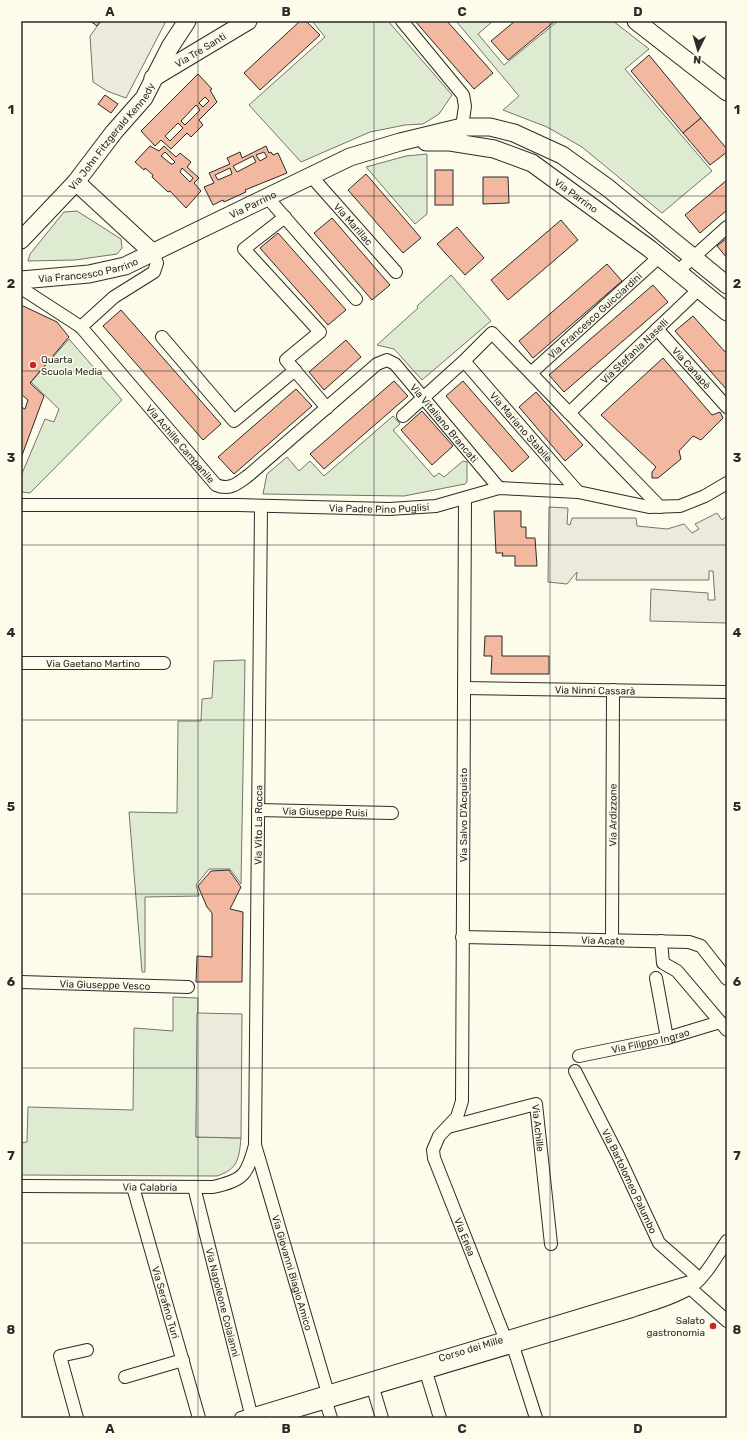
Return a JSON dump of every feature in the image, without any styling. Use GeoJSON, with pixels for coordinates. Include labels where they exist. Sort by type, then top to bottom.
{"type":"FeatureCollection","features":[{"type":"Feature","properties":{"kind":"street","name":"Via John Fitzgerald Kennedy"},"geometry":{"type":"LineString","coordinates":[[21,240],[76,182],[114,132],[144,98],[170,47],[187,21]]}},
{"type":"Feature","properties":{"kind":"street","name":"Via Tre Santi"},"geometry":{"type":"LineString","coordinates":[[153,78],[248,21]]}},
{"type":"Feature","properties":{"kind":"street"},"geometry":{"type":"LineString","coordinates":[[402,21],[463,95],[465,106],[460,144]]}},
{"type":"Feature","properties":{"kind":"street"},"geometry":{"type":"LineString","coordinates":[[636,21],[726,90]]}},
{"type":"Feature","properties":{"kind":"street","name":"Via Parrino"},"geometry":{"type":"LineString","coordinates":[[153,254],[350,157],[400,142],[462,127],[490,127],[514,133],[562,155],[608,188],[727,285]]}},
{"type":"Feature","properties":{"kind":"street","name":"Via Parrino"},"geometry":{"type":"LineString","coordinates":[[400,142],[460,144],[494,149],[532,163],[659,257],[727,312]]}},
{"type":"Feature","properties":{"kind":"street","name":"Via Marillac"},"geometry":{"type":"LineString","coordinates":[[311,176],[396,272]]}},
{"type":"Feature","properties":{"kind":"street"},"geometry":{"type":"LineString","coordinates":[[76,182],[153,254],[157,263],[154,272],[114,297],[81,327]]}},
{"type":"Feature","properties":{"kind":"street"},"geometry":{"type":"LineString","coordinates":[[267,197],[356,299]]}},
{"type":"Feature","properties":{"kind":"street"},"geometry":{"type":"LineString","coordinates":[[285,217],[244,249],[320,332],[286,360],[327,408]]}},
{"type":"Feature","properties":{"kind":"street"},"geometry":{"type":"LineString","coordinates":[[677,272],[727,226]]}},
{"type":"Feature","properties":{"kind":"street","name":"Via Francesco Parrino"},"geometry":{"type":"LineString","coordinates":[[21,280],[89,274],[125,266],[153,254]]}},
{"type":"Feature","properties":{"kind":"street","name":"Via Francesco Guicciardini"},"geometry":{"type":"LineString","coordinates":[[531,374],[659,257]]}},
{"type":"Feature","properties":{"kind":"street","name":"Via Achille Campanile"},"geometry":{"type":"LineString","coordinates":[[21,288],[81,327],[216,485],[224,488],[233,486],[249,475],[377,364],[387,360]]}},
{"type":"Feature","properties":{"kind":"street","name":"Via Stefania Naselli"},"geometry":{"type":"LineString","coordinates":[[568,412],[699,289]]}},
{"type":"Feature","properties":{"kind":"street","name":"Via Canapè"},"geometry":{"type":"LineString","coordinates":[[657,329],[727,406]]}},
{"type":"Feature","properties":{"kind":"street"},"geometry":{"type":"LineString","coordinates":[[403,416],[464,361],[492,333],[660,506]]}},
{"type":"Feature","properties":{"kind":"street"},"geometry":{"type":"LineString","coordinates":[[162,337],[234,421],[295,370]]}},
{"type":"Feature","properties":{"kind":"street","name":"Via Vitaliano Brancati"},"geometry":{"type":"LineString","coordinates":[[387,360],[395,364],[499,488]]}},
{"type":"Feature","properties":{"kind":"street","name":"Via Mariano Stabile"},"geometry":{"type":"LineString","coordinates":[[464,361],[578,492]]}},
{"type":"Feature","properties":{"kind":"street","name":"Via Padre Pino Puglisi"},"geometry":{"type":"LineString","coordinates":[[21,505],[261,506],[389,509],[436,506],[499,488],[578,492],[650,507],[680,506],[705,496],[727,483]]}},
{"type":"Feature","properties":{"kind":"street","name":"Via Salvo D'Acquisto"},"geometry":{"type":"LineString","coordinates":[[447,1127],[457,1117],[462,1101],[465,498]]}},
{"type":"Feature","properties":{"kind":"street","name":"Via Vito La Rocca"},"geometry":{"type":"LineString","coordinates":[[255,1145],[261,506]]}},
{"type":"Feature","properties":{"kind":"street","name":"Via Gaetano Martino"},"geometry":{"type":"LineString","coordinates":[[21,663],[164,663]]}},
{"type":"Feature","properties":{"kind":"street","name":"Via Ninni Cassarà"},"geometry":{"type":"LineString","coordinates":[[464,688],[727,692]]}},
{"type":"Feature","properties":{"kind":"street","name":"Via Ardizzone"},"geometry":{"type":"LineString","coordinates":[[612,940],[613,690]]}},
{"type":"Feature","properties":{"kind":"street","name":"Via Giuseppe Ruisi"},"geometry":{"type":"LineString","coordinates":[[258,810],[392,813]]}},
{"type":"Feature","properties":{"kind":"street","name":"Via Acate"},"geometry":{"type":"LineString","coordinates":[[462,937],[689,942],[701,946],[727,979]]}},
{"type":"Feature","properties":{"kind":"street"},"geometry":{"type":"LineString","coordinates":[[661,941],[663,963],[677,971],[724,1026]]}},
{"type":"Feature","properties":{"kind":"street"},"geometry":{"type":"LineString","coordinates":[[656,978],[667,1038]]}},
{"type":"Feature","properties":{"kind":"street","name":"Via Giuseppe Vesco"},"geometry":{"type":"LineString","coordinates":[[21,982],[188,987]]}},
{"type":"Feature","properties":{"kind":"street","name":"Via Filippo Ingrao"},"geometry":{"type":"LineString","coordinates":[[579,1056],[724,1026]]}},
{"type":"Feature","properties":{"kind":"street","name":"Via Bartolomeo Palumbo"},"geometry":{"type":"LineString","coordinates":[[575,1071],[618,1155],[659,1243],[700,1279]]}},
{"type":"Feature","properties":{"kind":"street","name":"Via Achille"},"geometry":{"type":"LineString","coordinates":[[447,1127],[536,1104],[551,1244]]}},
{"type":"Feature","properties":{"kind":"street","name":"Via Enea"},"geometry":{"type":"LineString","coordinates":[[447,1127],[439,1136],[433,1150],[434,1158],[509,1344],[536,1418]]}},
{"type":"Feature","properties":{"kind":"street","name":"Via Calabria"},"geometry":{"type":"LineString","coordinates":[[21,1186],[214,1187],[232,1183],[243,1176],[250,1164],[255,1145]]}},
{"type":"Feature","properties":{"kind":"street","name":"Via Giovanni Biagio Amico"},"geometry":{"type":"LineString","coordinates":[[255,1145],[328,1398],[331,1418]]}},
{"type":"Feature","properties":{"kind":"street","name":"Via Serafino Turi"},"geometry":{"type":"LineString","coordinates":[[133,1187],[199,1418]]}},
{"type":"Feature","properties":{"kind":"street","name":"Via Napoleone Colaianni"},"geometry":{"type":"LineString","coordinates":[[194,1187],[248,1417]]}},
{"type":"Feature","properties":{"kind":"street","name":"Corso dei Mille"},"geometry":{"type":"LineString","coordinates":[[273,1418],[328,1398],[509,1344],[632,1311],[673,1297],[690,1288],[700,1279],[727,1241]]}},
{"type":"Feature","properties":{"kind":"street","name":"Corso dei Mille"},"geometry":{"type":"LineString","coordinates":[[248,1417],[373,1388],[426,1372],[700,1279]]}},
{"type":"Feature","properties":{"kind":"street"},"geometry":{"type":"LineString","coordinates":[[690,1288],[727,1321]]}},
{"type":"Feature","properties":{"kind":"street"},"geometry":{"type":"LineString","coordinates":[[77,1418],[60,1356],[87,1350]]}},
{"type":"Feature","properties":{"kind":"street"},"geometry":{"type":"LineString","coordinates":[[125,1377],[183,1360]]}},
{"type":"Feature","properties":{"kind":"street"},"geometry":{"type":"LineString","coordinates":[[426,1372],[440,1418]]}},
{"type":"Feature","properties":{"kind":"street"},"geometry":{"type":"LineString","coordinates":[[373,1388],[382,1418]]}},
{"type":"Feature","properties":{"kind":"green space"},"geometry":{"type":"Polygon","coordinates":[[[312,21],[388,21],[452,95],[439,114],[423,124],[405,125],[370,132],[301,162],[249,105],[325,37],[312,21]]]}},
{"type":"Feature","properties":{"kind":"green space"},"geometry":{"type":"Polygon","coordinates":[[[456,21],[493,21],[478,34],[504,65],[558,21],[613,21],[649,49],[625,69],[712,171],[662,213],[582,147],[547,127],[503,110],[519,96],[456,21]]]}},
{"type":"Feature","properties":{"kind":"green space"},"geometry":{"type":"Polygon","coordinates":[[[427,154],[427,214],[415,224],[366,167],[406,156],[427,154]]]}},
{"type":"Feature","properties":{"kind":"green space"},"geometry":{"type":"Polygon","coordinates":[[[77,211],[121,239],[122,248],[117,254],[75,260],[28,261],[30,254],[64,212],[77,211]]]}},
{"type":"Feature","properties":{"kind":"green space"},"geometry":{"type":"Polygon","coordinates":[[[451,275],[491,321],[422,380],[394,349],[377,345],[418,308],[417,306],[451,275]]]}},
{"type":"Feature","properties":{"kind":"green space"},"geometry":{"type":"Polygon","coordinates":[[[69,339],[122,400],[30,493],[21,492],[21,476],[45,419],[54,422],[59,409],[31,382],[69,339]]]}},
{"type":"Feature","properties":{"kind":"green space"},"geometry":{"type":"Polygon","coordinates":[[[393,416],[400,424],[393,430],[434,477],[439,473],[444,477],[463,461],[467,462],[467,482],[465,484],[404,496],[263,494],[267,474],[287,457],[299,471],[310,461],[324,476],[393,416]]]}},
{"type":"Feature","properties":{"kind":"green space"},"geometry":{"type":"Polygon","coordinates":[[[245,660],[241,884],[230,869],[209,869],[196,885],[199,896],[145,897],[145,972],[142,972],[129,812],[177,813],[178,721],[201,721],[202,699],[212,698],[214,661],[245,660]]]}},
{"type":"Feature","properties":{"kind":"green space"},"geometry":{"type":"Polygon","coordinates":[[[173,997],[198,998],[196,1137],[241,1138],[238,1157],[233,1166],[229,1170],[217,1176],[21,1175],[21,1143],[27,1142],[28,1107],[133,1110],[134,1028],[173,1031],[173,997]]]}},
{"type":"Feature","properties":{"kind":"shaded area"},"geometry":{"type":"Polygon","coordinates":[[[101,21],[162,21],[165,23],[126,98],[107,91],[93,82],[90,36],[101,21]]]}},
{"type":"Feature","properties":{"kind":"shaded area"},"geometry":{"type":"Polygon","coordinates":[[[549,507],[568,508],[567,524],[570,525],[572,518],[636,518],[637,526],[667,529],[684,524],[692,533],[699,529],[695,524],[717,513],[722,520],[727,516],[727,623],[650,621],[651,589],[708,593],[708,600],[715,600],[713,571],[709,571],[709,580],[576,580],[577,572],[567,584],[548,582],[549,507]]]}},
{"type":"Feature","properties":{"kind":"shaded area"},"geometry":{"type":"Polygon","coordinates":[[[197,1013],[242,1014],[241,1138],[196,1137],[197,1013]]]}},
{"type":"Feature","properties":{"kind":"building"},"geometry":{"type":"Polygon","coordinates":[[[90,21],[101,21],[97,26],[90,21]]]}},
{"type":"Feature","properties":{"kind":"building"},"geometry":{"type":"Polygon","coordinates":[[[300,21],[306,21],[320,35],[260,90],[244,73],[300,21]]]}},
{"type":"Feature","properties":{"kind":"building"},"geometry":{"type":"Polygon","coordinates":[[[415,21],[447,21],[493,73],[474,89],[415,21]]]}},
{"type":"Feature","properties":{"kind":"building"},"geometry":{"type":"Polygon","coordinates":[[[515,21],[555,21],[508,60],[491,41],[515,21]]]}},
{"type":"Feature","properties":{"kind":"building"},"geometry":{"type":"Polygon","coordinates":[[[649,55],[701,118],[683,133],[631,71],[649,55]]]}},
{"type":"Feature","properties":{"kind":"building"},"geometry":{"type":"Polygon","coordinates":[[[198,74],[212,89],[210,90],[217,102],[199,120],[203,125],[191,137],[187,133],[171,149],[161,140],[155,146],[141,131],[198,74]],[[205,97],[199,103],[203,107],[209,101],[205,97]],[[196,105],[181,121],[185,125],[200,110],[196,105]],[[178,123],[165,136],[170,141],[183,128],[178,123]]]}},
{"type":"Feature","properties":{"kind":"building"},"geometry":{"type":"Polygon","coordinates":[[[105,95],[118,104],[111,113],[98,104],[105,95]]]}},
{"type":"Feature","properties":{"kind":"building"},"geometry":{"type":"Polygon","coordinates":[[[701,118],[727,149],[727,152],[710,165],[683,133],[701,118]]]}},
{"type":"Feature","properties":{"kind":"building"},"geometry":{"type":"Polygon","coordinates":[[[150,146],[159,151],[164,146],[176,157],[180,153],[191,162],[187,167],[199,178],[194,183],[201,191],[186,208],[170,191],[168,192],[152,177],[153,175],[145,168],[144,170],[135,162],[150,146]],[[165,152],[161,156],[173,164],[175,162],[165,152]],[[182,168],[180,172],[190,182],[193,178],[182,168]]]}},
{"type":"Feature","properties":{"kind":"building"},"geometry":{"type":"Polygon","coordinates":[[[266,146],[269,153],[271,152],[273,155],[278,153],[287,173],[245,190],[246,192],[224,202],[223,200],[213,205],[204,187],[214,183],[209,173],[230,164],[227,158],[240,152],[242,158],[266,146]],[[264,152],[256,155],[260,161],[267,157],[264,152]],[[253,156],[233,166],[237,172],[256,162],[253,156]],[[230,168],[215,175],[218,180],[232,174],[230,168]]]}},
{"type":"Feature","properties":{"kind":"building"},"geometry":{"type":"Polygon","coordinates":[[[435,170],[453,170],[453,205],[435,205],[435,170]]]}},
{"type":"Feature","properties":{"kind":"building"},"geometry":{"type":"Polygon","coordinates":[[[366,174],[421,238],[403,253],[348,190],[366,174]]]}},
{"type":"Feature","properties":{"kind":"building"},"geometry":{"type":"Polygon","coordinates":[[[483,177],[508,177],[509,203],[483,204],[483,177]]]}},
{"type":"Feature","properties":{"kind":"building"},"geometry":{"type":"Polygon","coordinates":[[[727,180],[727,210],[700,233],[685,215],[727,180]]]}},
{"type":"Feature","properties":{"kind":"building"},"geometry":{"type":"Polygon","coordinates":[[[332,218],[390,285],[372,300],[314,233],[332,218]]]}},
{"type":"Feature","properties":{"kind":"building"},"geometry":{"type":"Polygon","coordinates":[[[561,220],[578,240],[508,300],[491,280],[561,220]]]}},
{"type":"Feature","properties":{"kind":"building"},"geometry":{"type":"Polygon","coordinates":[[[457,227],[484,258],[465,275],[437,244],[457,227]]]}},
{"type":"Feature","properties":{"kind":"building"},"geometry":{"type":"Polygon","coordinates":[[[278,233],[346,310],[328,325],[260,248],[278,233]]]}},
{"type":"Feature","properties":{"kind":"building"},"geometry":{"type":"Polygon","coordinates":[[[727,238],[727,258],[717,246],[727,238]]]}},
{"type":"Feature","properties":{"kind":"building"},"geometry":{"type":"Polygon","coordinates":[[[607,264],[622,281],[533,358],[519,341],[607,264]]]}},
{"type":"Feature","properties":{"kind":"building"},"geometry":{"type":"Polygon","coordinates":[[[653,285],[668,302],[564,392],[549,375],[653,285]]]}},
{"type":"Feature","properties":{"kind":"building","name":"Quarta Scuola Media"},"geometry":{"type":"Polygon","coordinates":[[[21,305],[57,322],[69,337],[30,383],[44,396],[21,458],[21,407],[25,409],[28,400],[21,394],[21,305]]]}},
{"type":"Feature","properties":{"kind":"building"},"geometry":{"type":"Polygon","coordinates":[[[121,310],[221,424],[203,440],[103,326],[121,310]]]}},
{"type":"Feature","properties":{"kind":"building"},"geometry":{"type":"Polygon","coordinates":[[[693,316],[727,354],[727,390],[675,331],[693,316]]]}},
{"type":"Feature","properties":{"kind":"building"},"geometry":{"type":"Polygon","coordinates":[[[346,340],[361,357],[324,390],[309,372],[346,340]]]}},
{"type":"Feature","properties":{"kind":"building"},"geometry":{"type":"Polygon","coordinates":[[[663,358],[712,415],[720,412],[723,418],[701,440],[693,436],[679,451],[681,459],[658,478],[652,478],[652,472],[656,467],[601,415],[663,358]]]}},
{"type":"Feature","properties":{"kind":"building"},"geometry":{"type":"Polygon","coordinates":[[[394,381],[408,396],[324,469],[310,454],[394,381]]]}},
{"type":"Feature","properties":{"kind":"building"},"geometry":{"type":"Polygon","coordinates":[[[463,381],[529,457],[512,472],[446,396],[463,381]]]}},
{"type":"Feature","properties":{"kind":"building"},"geometry":{"type":"Polygon","coordinates":[[[296,389],[312,406],[234,474],[218,457],[296,389]]]}},
{"type":"Feature","properties":{"kind":"building"},"geometry":{"type":"Polygon","coordinates":[[[536,392],[583,445],[565,461],[519,407],[536,392]]]}},
{"type":"Feature","properties":{"kind":"building"},"geometry":{"type":"Polygon","coordinates":[[[422,411],[453,446],[432,465],[401,430],[422,411]]]}},
{"type":"Feature","properties":{"kind":"building"},"geometry":{"type":"Polygon","coordinates":[[[494,511],[521,511],[521,527],[526,527],[526,538],[535,538],[537,566],[515,566],[515,556],[502,556],[503,553],[496,553],[494,511]]]}},
{"type":"Feature","properties":{"kind":"building"},"geometry":{"type":"Polygon","coordinates":[[[485,636],[502,636],[502,656],[549,656],[549,674],[491,674],[492,656],[484,656],[485,636]]]}},
{"type":"Feature","properties":{"kind":"building"},"geometry":{"type":"Polygon","coordinates":[[[229,870],[241,887],[230,909],[243,912],[242,982],[196,982],[197,956],[212,957],[212,913],[207,907],[198,886],[211,871],[229,870]]]}},
{"type":"Feature","properties":{"kind":"place","name":"Quarta Scuola Media"},"geometry":{"type":"Point","coordinates":[33,365]}},
{"type":"Feature","properties":{"kind":"place","name":"Salato gastronomia"},"geometry":{"type":"Point","coordinates":[713,1326]}}]}
